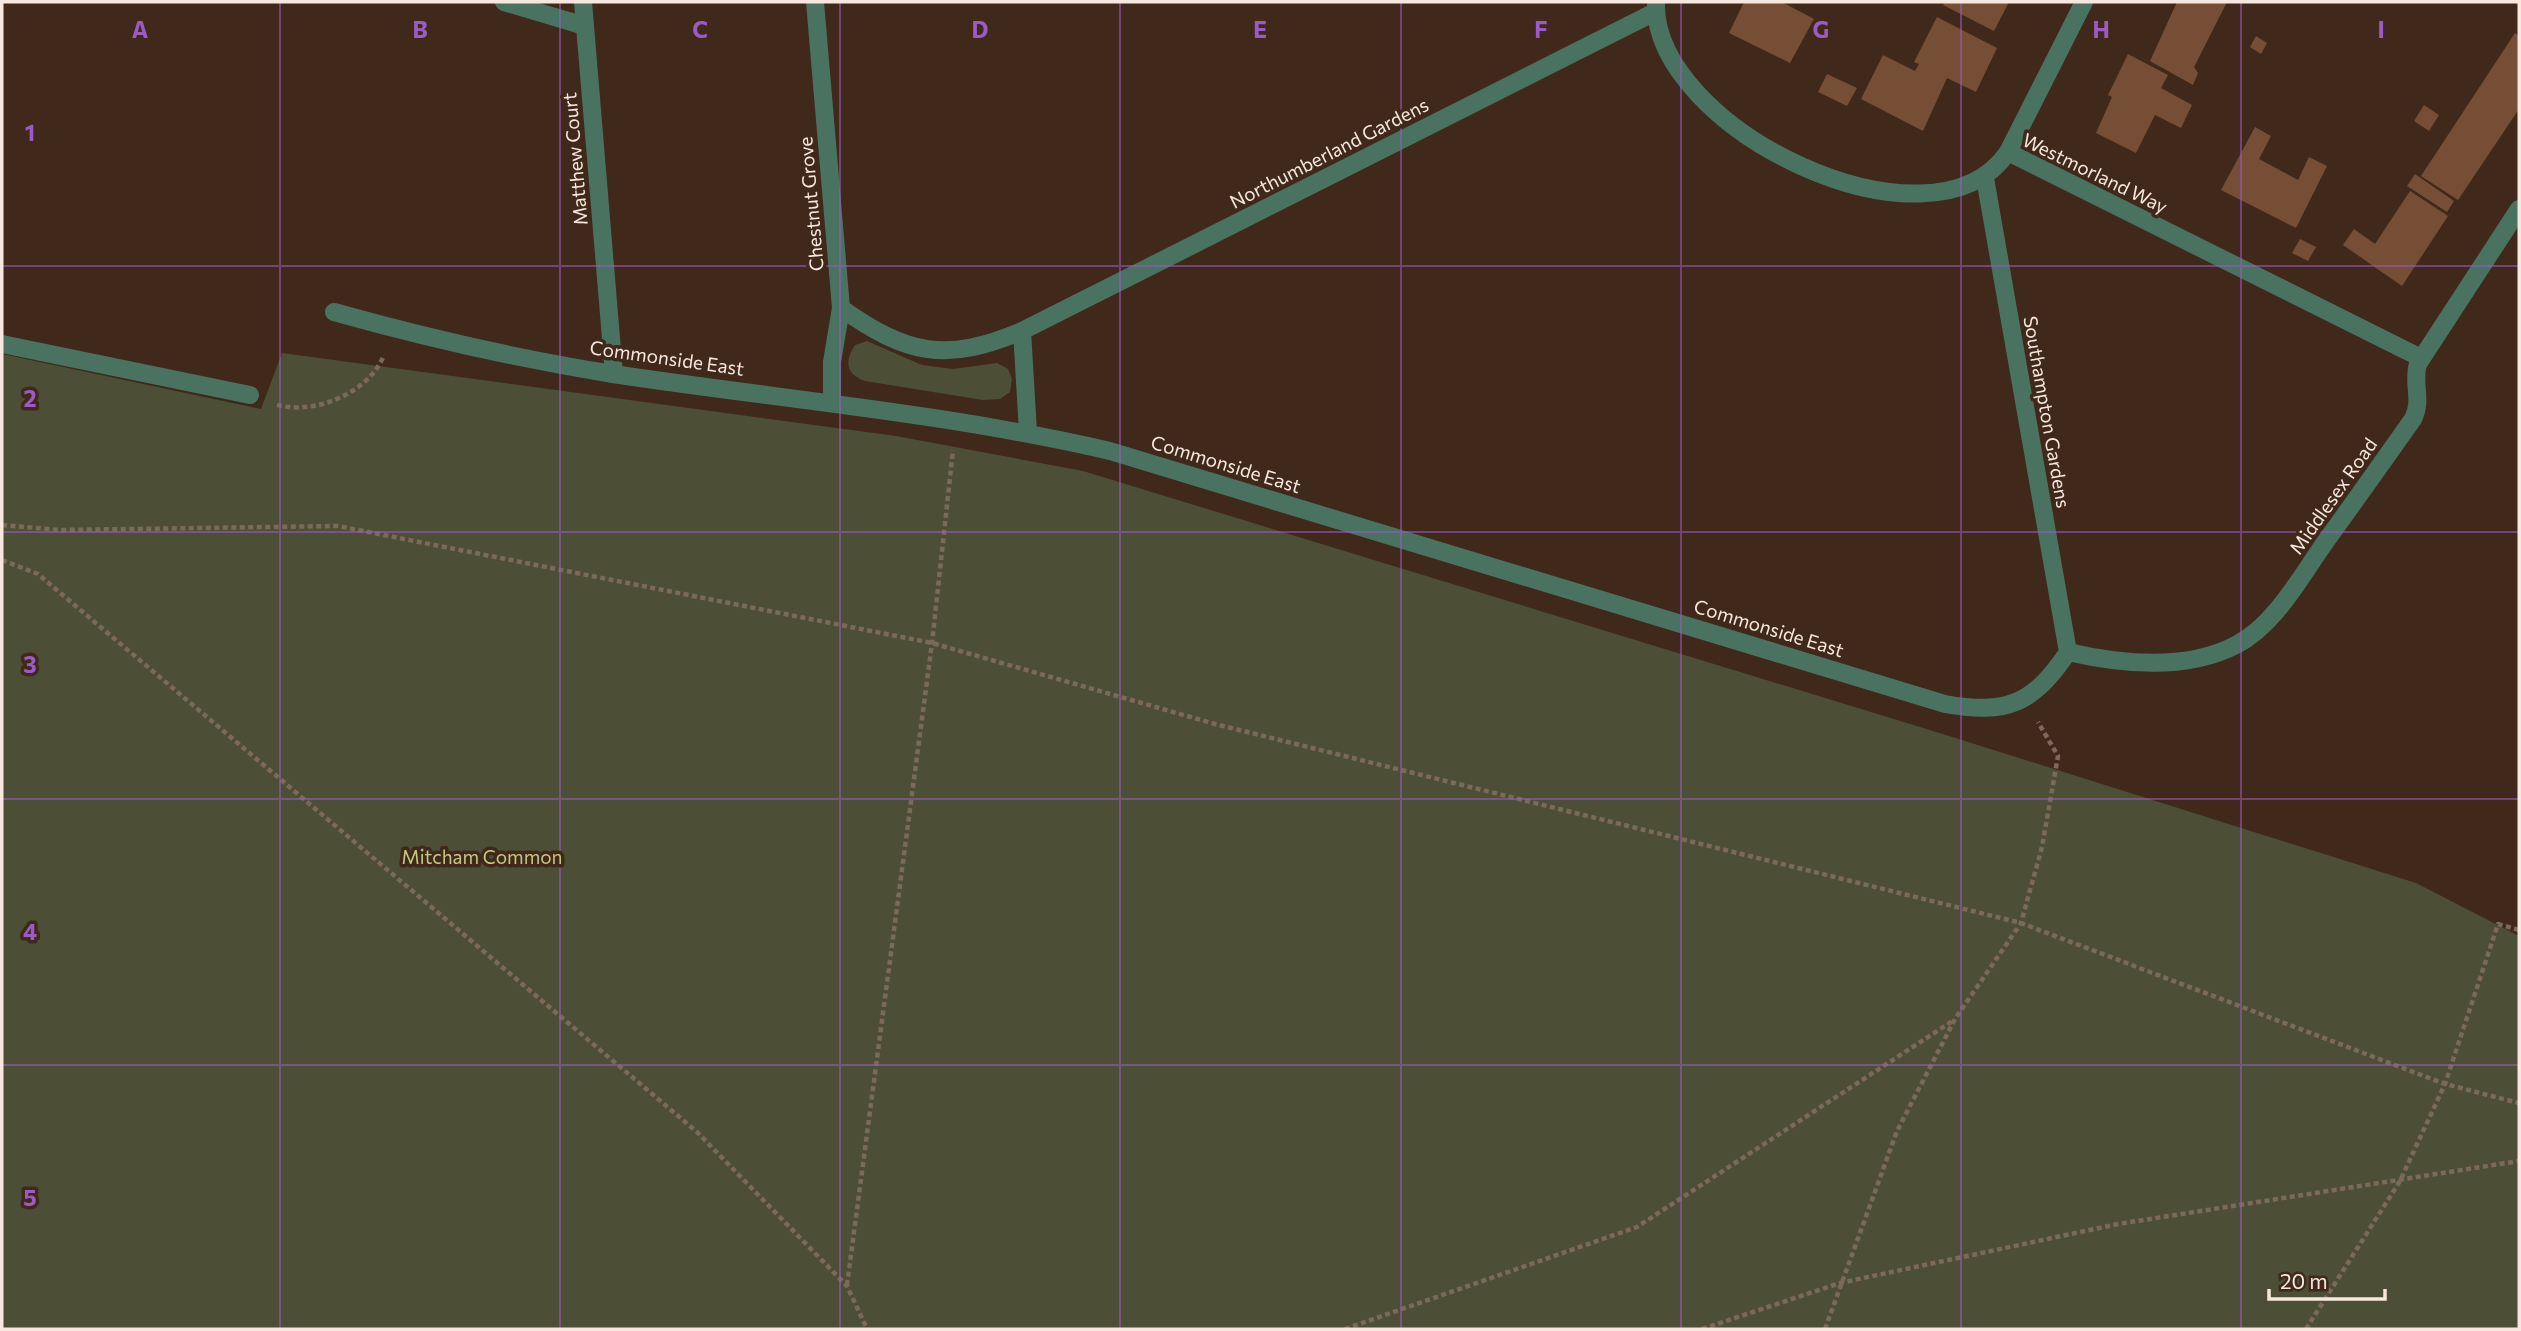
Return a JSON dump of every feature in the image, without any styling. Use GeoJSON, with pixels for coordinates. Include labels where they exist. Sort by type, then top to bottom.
{"type":"FeatureCollection","features":[{"type":"Feature","properties":{"kind":"street"},"geometry":{"type":"LineString","coordinates":[[504,2],[585,26]]}},
{"type":"Feature","properties":{"kind":"street","name":"Matthew Court"},"geometry":{"type":"LineString","coordinates":[[583,2],[614,374]]}},
{"type":"Feature","properties":{"kind":"street","name":"Chestnut Grove"},"geometry":{"type":"LineString","coordinates":[[815,2],[841,308],[832,362],[832,401]]}},
{"type":"Feature","properties":{"kind":"street"},"geometry":{"type":"LineString","coordinates":[[2008,152],[2084,2]]}},
{"type":"Feature","properties":{"kind":"street"},"geometry":{"type":"LineString","coordinates":[[1656,7],[1667,51],[1712,108],[1758,146],[1796,165],[1853,184],[1895,193],[1945,190],[1985,178]]}},
{"type":"Feature","properties":{"kind":"street","name":"Northumberland Gardens"},"geometry":{"type":"LineString","coordinates":[[841,308],[871,329],[912,348],[952,352],[990,345],[1656,7]]}},
{"type":"Feature","properties":{"kind":"street","name":"Westmorland Way"},"geometry":{"type":"LineString","coordinates":[[1985,178],[2008,152],[2421,358]]}},
{"type":"Feature","properties":{"kind":"street","name":"Southampton Gardens"},"geometry":{"type":"LineString","coordinates":[[1985,178],[2068,652]]}},
{"type":"Feature","properties":{"kind":"street","name":"Middlesex Road"},"geometry":{"type":"LineString","coordinates":[[2068,652],[2145,661],[2196,660],[2236,646],[2255,632],[2289,593],[2413,419],[2419,398],[2416,369],[2421,358],[2519,209]]}},
{"type":"Feature","properties":{"kind":"street","name":"Commonside East"},"geometry":{"type":"LineString","coordinates":[[334,312],[507,355],[614,374],[832,401],[956,420],[1028,432],[1110,451],[1945,704],[1986,710],[2024,700],[2047,681],[2068,652]]}},
{"type":"Feature","properties":{"kind":"street"},"geometry":{"type":"LineString","coordinates":[[1022,331],[1028,432]]}},
{"type":"Feature","properties":{"kind":"street"},"geometry":{"type":"LineString","coordinates":[[2,344],[250,395]]}},
{"type":"Feature","properties":{"kind":"path"},"geometry":{"type":"LineString","coordinates":[[250,395],[290,408],[325,404],[352,391],[378,370],[394,329]]}},
{"type":"Feature","properties":{"kind":"path"},"geometry":{"type":"LineString","coordinates":[[847,1286],[932,643],[956,420]]}},
{"type":"Feature","properties":{"kind":"path"},"geometry":{"type":"LineString","coordinates":[[2,525],[60,530],[338,526],[932,643],[1216,724],[2021,923],[2445,1084],[2519,1103]]}},
{"type":"Feature","properties":{"kind":"path"},"geometry":{"type":"LineString","coordinates":[[2,560],[38,573],[698,1132],[847,1286],[867,1329]]}},
{"type":"Feature","properties":{"kind":"path"},"geometry":{"type":"LineString","coordinates":[[1825,1329],[1897,1131],[1955,1019],[2021,923],[2042,847],[2058,756],[2024,700]]}},
{"type":"Feature","properties":{"kind":"path"},"geometry":{"type":"LineString","coordinates":[[2306,1329],[2400,1181],[2445,1084],[2498,924],[2519,930]]}},
{"type":"Feature","properties":{"kind":"path"},"geometry":{"type":"LineString","coordinates":[[1345,1329],[1637,1227],[1955,1019]]}},
{"type":"Feature","properties":{"kind":"path"},"geometry":{"type":"LineString","coordinates":[[1702,1329],[1840,1283],[2118,1224],[2519,1161]]}},
{"type":"Feature","properties":{"kind":"green space"},"geometry":{"type":"Polygon","coordinates":[[[867,341],[922,365],[953,369],[997,363],[1008,369],[1012,379],[1010,392],[1000,399],[983,400],[865,381],[854,375],[848,362],[855,345],[867,341]]]}},
{"type":"Feature","properties":{"kind":"green space","name":"Mitcham Common"},"geometry":{"type":"Polygon","coordinates":[[[282,353],[896,436],[1083,471],[1946,735],[2416,883],[2519,936],[2519,1329],[2,1329],[2,354],[261,409],[282,353]]]}},
{"type":"Feature","properties":{"kind":"building"},"geometry":{"type":"Polygon","coordinates":[[[1744,2],[1782,2],[1814,19],[1790,63],[1729,33],[1744,2]]]}},
{"type":"Feature","properties":{"kind":"building"},"geometry":{"type":"Polygon","coordinates":[[[1945,2],[2009,2],[1994,31],[1943,5],[1945,2]]]}},
{"type":"Feature","properties":{"kind":"building"},"geometry":{"type":"Polygon","coordinates":[[[2177,2],[2227,2],[2194,67],[2198,73],[2193,85],[2150,61],[2177,2]]]}},
{"type":"Feature","properties":{"kind":"building"},"geometry":{"type":"Polygon","coordinates":[[[1937,17],[1997,48],[1976,92],[1947,78],[1923,131],[1861,99],[1883,55],[1915,71],[1919,64],[1914,62],[1937,17]]]}},
{"type":"Feature","properties":{"kind":"building"},"geometry":{"type":"Polygon","coordinates":[[[2515,33],[2519,36],[2519,109],[2458,200],[2421,176],[2515,33]]]}},
{"type":"Feature","properties":{"kind":"building"},"geometry":{"type":"Polygon","coordinates":[[[2256,36],[2267,43],[2261,54],[2250,47],[2256,36]]]}},
{"type":"Feature","properties":{"kind":"building"},"geometry":{"type":"Polygon","coordinates":[[[2128,54],[2168,75],[2161,88],[2192,105],[2181,128],[2155,115],[2136,153],[2096,133],[2112,97],[2108,95],[2128,54]]]}},
{"type":"Feature","properties":{"kind":"building"},"geometry":{"type":"Polygon","coordinates":[[[1827,74],[1857,88],[1847,106],[1818,92],[1827,74]]]}},
{"type":"Feature","properties":{"kind":"building"},"geometry":{"type":"Polygon","coordinates":[[[2424,105],[2439,115],[2429,131],[2414,121],[2424,105]]]}},
{"type":"Feature","properties":{"kind":"building"},"geometry":{"type":"Polygon","coordinates":[[[2255,127],[2271,136],[2259,159],[2298,180],[2309,157],[2327,166],[2296,228],[2221,190],[2255,127]]]}},
{"type":"Feature","properties":{"kind":"building"},"geometry":{"type":"Polygon","coordinates":[[[2415,174],[2454,201],[2447,212],[2407,186],[2415,174]]]}},
{"type":"Feature","properties":{"kind":"building"},"geometry":{"type":"Polygon","coordinates":[[[2410,191],[2448,216],[2402,286],[2343,245],[2354,229],[2375,244],[2410,191]]]}},
{"type":"Feature","properties":{"kind":"building"},"geometry":{"type":"Polygon","coordinates":[[[2300,239],[2316,247],[2308,261],[2292,253],[2300,239]]]}}]}
